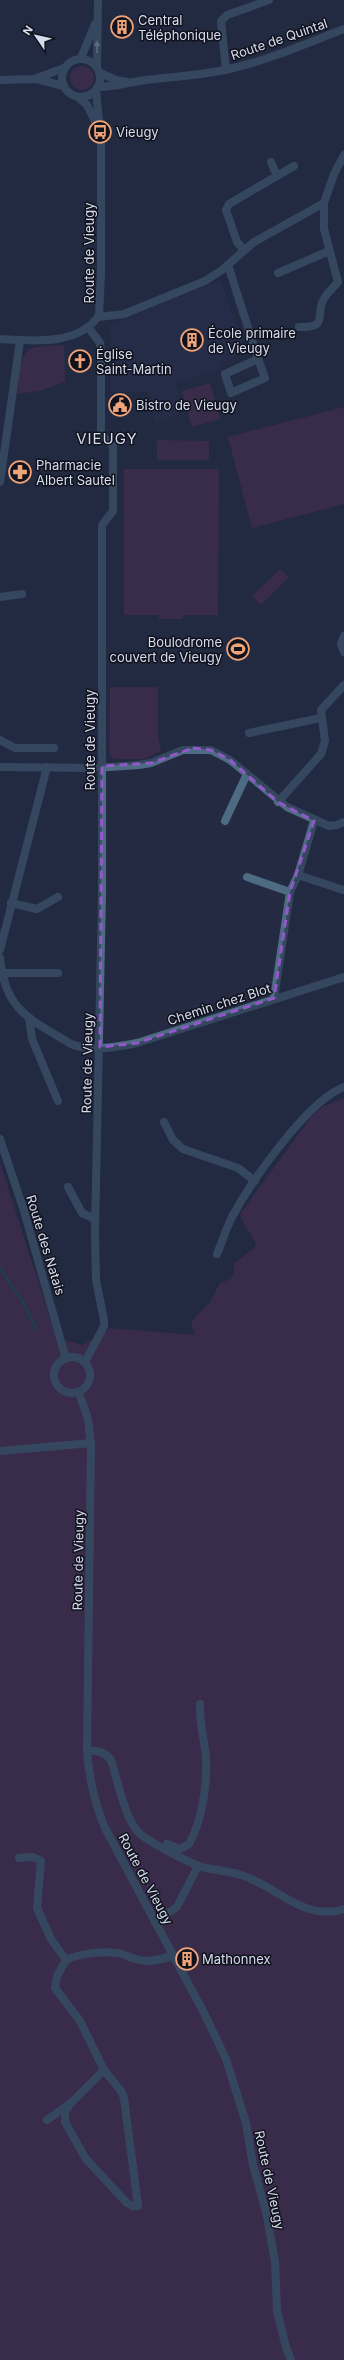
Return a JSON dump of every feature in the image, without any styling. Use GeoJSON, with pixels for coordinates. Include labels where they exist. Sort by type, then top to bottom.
{"type":"FeatureCollection","features":[{"type":"Feature","properties":{"kind":"street"},"geometry":{"type":"LineString","coordinates":[[64,68],[62,81],[68,92],[78,97],[85,97],[97,89],[99,70],[98,0]]}},
{"type":"Feature","properties":{"kind":"street"},"geometry":{"type":"LineString","coordinates":[[226,70],[221,21],[227,15],[269,0]]}},
{"type":"Feature","properties":{"kind":"street"},"geometry":{"type":"LineString","coordinates":[[81,58],[98,14]]}},
{"type":"Feature","properties":{"kind":"street","name":"Route de Quintal"},"geometry":{"type":"LineString","coordinates":[[97,89],[116,87],[132,82],[185,77],[226,70],[255,62],[342,30]]}},
{"type":"Feature","properties":{"kind":"street"},"geometry":{"type":"LineString","coordinates":[[36,79],[64,68],[71,61],[81,58],[87,59],[99,70]]}},
{"type":"Feature","properties":{"kind":"street","name":"Route de Quintal"},"geometry":{"type":"LineString","coordinates":[[99,70],[116,80],[132,82]]}},
{"type":"Feature","properties":{"kind":"street"},"geometry":{"type":"LineString","coordinates":[[0,80],[36,79],[64,86]]}},
{"type":"Feature","properties":{"kind":"street","name":"Route de Vieugy"},"geometry":{"type":"LineString","coordinates":[[85,1362],[104,1326],[96,1280],[95,1219],[100,1047],[102,525],[113,510],[113,446],[101,434],[100,343],[88,327],[98,317],[101,310],[99,129],[97,89]]}},
{"type":"Feature","properties":{"kind":"street","name":"Route de Vieugy"},"geometry":{"type":"LineString","coordinates":[[78,97],[91,111],[99,129]]}},
{"type":"Feature","properties":{"kind":"street"},"geometry":{"type":"LineString","coordinates":[[299,327],[313,328],[318,324],[324,298],[338,282],[324,229],[324,203],[334,174],[344,155]]}},
{"type":"Feature","properties":{"kind":"street"},"geometry":{"type":"LineString","coordinates":[[271,162],[276,176]]}},
{"type":"Feature","properties":{"kind":"street"},"geometry":{"type":"LineString","coordinates":[[244,250],[237,242],[226,210],[229,204],[294,166]]}},
{"type":"Feature","properties":{"kind":"street"},"geometry":{"type":"LineString","coordinates":[[98,317],[124,314],[205,281],[228,265],[254,242],[324,203]]}},
{"type":"Feature","properties":{"kind":"street"},"geometry":{"type":"LineString","coordinates":[[278,273],[329,251]]}},
{"type":"Feature","properties":{"kind":"street"},"geometry":{"type":"LineString","coordinates":[[228,265],[265,378],[231,393],[225,374],[258,359]]}},
{"type":"Feature","properties":{"kind":"street"},"geometry":{"type":"LineString","coordinates":[[0,339],[20,341],[54,340],[88,327]]}},
{"type":"Feature","properties":{"kind":"street"},"geometry":{"type":"LineString","coordinates":[[0,482],[20,341]]}},
{"type":"Feature","properties":{"kind":"street"},"geometry":{"type":"LineString","coordinates":[[0,596],[22,594]]}},
{"type":"Feature","properties":{"kind":"street"},"geometry":{"type":"LineString","coordinates":[[344,636],[341,644],[344,652]]}},
{"type":"Feature","properties":{"kind":"street"},"geometry":{"type":"LineString","coordinates":[[278,802],[322,754],[325,741],[321,718],[323,706],[344,685]]}},
{"type":"Feature","properties":{"kind":"street"},"geometry":{"type":"LineString","coordinates":[[249,732],[321,718]]}},
{"type":"Feature","properties":{"kind":"street"},"geometry":{"type":"LineString","coordinates":[[0,740],[15,748],[54,748]]}},
{"type":"Feature","properties":{"kind":"street"},"geometry":{"type":"LineString","coordinates":[[1,767],[102,766],[151,763],[184,750],[203,748],[220,754],[247,774],[278,802],[314,821],[328,826],[337,825],[344,822]]}},
{"type":"Feature","properties":{"kind":"street"},"geometry":{"type":"LineString","coordinates":[[0,950],[46,767]]}},
{"type":"Feature","properties":{"kind":"street"},"geometry":{"type":"LineString","coordinates":[[225,821],[247,774]]}},
{"type":"Feature","properties":{"kind":"street"},"geometry":{"type":"LineString","coordinates":[[274,998],[290,892],[298,875],[314,821]]}},
{"type":"Feature","properties":{"kind":"street"},"geometry":{"type":"LineString","coordinates":[[298,875],[343,890]]}},
{"type":"Feature","properties":{"kind":"street"},"geometry":{"type":"LineString","coordinates":[[247,877],[290,892]]}},
{"type":"Feature","properties":{"kind":"street"},"geometry":{"type":"LineString","coordinates":[[11,903],[37,909],[58,897]]}},
{"type":"Feature","properties":{"kind":"street","name":"Chemin chez Blot"},"geometry":{"type":"LineString","coordinates":[[0,958],[12,1002],[19,1010],[29,1018],[71,1044],[100,1047],[122,1046],[137,1043],[274,998],[344,977]]}},
{"type":"Feature","properties":{"kind":"street"},"geometry":{"type":"LineString","coordinates":[[3,973],[58,973]]}},
{"type":"Feature","properties":{"kind":"street"},"geometry":{"type":"LineString","coordinates":[[29,1018],[32,1039],[58,1101]]}},
{"type":"Feature","properties":{"kind":"street"},"geometry":{"type":"LineString","coordinates":[[217,1254],[232,1218],[255,1180],[314,1106],[344,1087]]}},
{"type":"Feature","properties":{"kind":"street"},"geometry":{"type":"LineString","coordinates":[[164,1122],[173,1140],[183,1150],[238,1168],[255,1180]]}},
{"type":"Feature","properties":{"kind":"street","name":"Route des Natais"},"geometry":{"type":"LineString","coordinates":[[0,1139],[24,1211],[66,1359]]}},
{"type":"Feature","properties":{"kind":"street"},"geometry":{"type":"LineString","coordinates":[[68,1187],[82,1213],[95,1219]]}},
{"type":"Feature","properties":{"kind":"street"},"geometry":{"type":"LineString","coordinates":[[77,1358],[85,1362],[90,1373],[90,1380],[87,1386],[78,1393],[66,1392],[56,1383],[56,1368],[66,1359],[77,1358]]}},
{"type":"Feature","properties":{"kind":"street","name":"Route de Vieugy"},"geometry":{"type":"LineString","coordinates":[[78,1393],[88,1419],[91,1443],[87,1750],[90,1785],[94,1803],[105,1828],[174,1956],[226,2059],[246,2123],[253,2165],[267,2216],[272,2247],[278,2311],[286,2347],[291,2360]]}},
{"type":"Feature","properties":{"kind":"street"},"geometry":{"type":"LineString","coordinates":[[0,1450],[91,1443]]}},
{"type":"Feature","properties":{"kind":"street"},"geometry":{"type":"LineString","coordinates":[[138,1832],[180,1849],[185,1848],[192,1838],[204,1792],[206,1759],[199,1718],[200,1704]]}},
{"type":"Feature","properties":{"kind":"street"},"geometry":{"type":"LineString","coordinates":[[87,1750],[107,1754],[112,1760],[132,1824],[146,1839],[198,1866],[230,1871],[244,1876],[296,1905],[327,1914],[344,1909]]}},
{"type":"Feature","properties":{"kind":"street"},"geometry":{"type":"LineString","coordinates":[[19,1858],[33,1857],[41,1861],[37,1908],[51,1939],[66,1960]]}},
{"type":"Feature","properties":{"kind":"street"},"geometry":{"type":"LineString","coordinates":[[155,1922],[177,1907],[198,1866]]}},
{"type":"Feature","properties":{"kind":"street"},"geometry":{"type":"LineString","coordinates":[[72,2102],[65,2112],[65,2122],[86,2159],[127,2203],[133,2206],[138,2206],[124,2098],[121,2091],[104,2070],[80,2021],[55,1988],[56,1976],[66,1960],[83,1954],[117,1953],[140,1960],[149,1961],[174,1956]]}},
{"type":"Feature","properties":{"kind":"street"},"geometry":{"type":"LineString","coordinates":[[47,2120],[72,2102],[104,2070]]}},
{"type":"Feature","properties":{"kind":"highlighted area"},"geometry":{"type":"Polygon","coordinates":[[[193,748],[211,750],[230,760],[278,802],[314,821],[290,892],[274,998],[137,1043],[100,1047],[102,766],[151,763],[193,748]]]}},
{"type":"Feature","properties":{"kind":"shaded area"},"geometry":{"type":"Polygon","coordinates":[[[82,66],[90,70],[94,78],[90,86],[82,90],[74,86],[70,78],[74,70],[82,66]]]}},
{"type":"Feature","properties":{"kind":"shaded area"},"geometry":{"type":"Polygon","coordinates":[[[220,280],[245,350],[221,364],[222,369],[176,383],[182,412],[155,423],[148,391],[111,392],[111,325],[220,280]]]}},
{"type":"Feature","properties":{"kind":"shaded area"},"geometry":{"type":"Polygon","coordinates":[[[64,345],[65,382],[39,391],[17,394],[20,368],[27,351],[36,347],[64,345]]]}},
{"type":"Feature","properties":{"kind":"shaded area"},"geometry":{"type":"Polygon","coordinates":[[[210,383],[220,419],[192,427],[182,391],[210,383]]]}},
{"type":"Feature","properties":{"kind":"shaded area"},"geometry":{"type":"Polygon","coordinates":[[[344,407],[344,504],[252,528],[228,437],[344,407]]]}},
{"type":"Feature","properties":{"kind":"shaded area"},"geometry":{"type":"Polygon","coordinates":[[[157,440],[209,441],[209,460],[157,460],[157,440]]]}},
{"type":"Feature","properties":{"kind":"shaded area"},"geometry":{"type":"Polygon","coordinates":[[[124,469],[219,469],[218,615],[183,615],[183,619],[159,619],[159,615],[124,615],[124,469]]]}},
{"type":"Feature","properties":{"kind":"shaded area"},"geometry":{"type":"Polygon","coordinates":[[[280,569],[289,577],[261,605],[252,596],[280,569]]]}},
{"type":"Feature","properties":{"kind":"shaded area"},"geometry":{"type":"Polygon","coordinates":[[[110,687],[158,687],[158,736],[161,751],[144,759],[114,759],[109,754],[110,687]]]}},
{"type":"Feature","properties":{"kind":"shaded area"},"geometry":{"type":"Polygon","coordinates":[[[344,1098],[344,2360],[0,2360],[0,1163],[56,1337],[83,1345],[110,1328],[195,1335],[191,1322],[210,1302],[220,1283],[231,1279],[234,1274],[234,1264],[256,1246],[253,1237],[240,1214],[312,1116],[323,1107],[344,1098]]]}},
{"type":"Feature","properties":{"kind":"waterway"},"geometry":{"type":"LineString","coordinates":[[0,1268],[24,1304],[36,1329]]}},
{"type":"Feature","properties":{"kind":"place","name":"Central Téléphonique"},"geometry":{"type":"Point","coordinates":[122,27]}},
{"type":"Feature","properties":{"kind":"place","name":"Vieugy"},"geometry":{"type":"Point","coordinates":[100,132]}},
{"type":"Feature","properties":{"kind":"place","name":"École primaire de Vieugy"},"geometry":{"type":"Point","coordinates":[192,340]}},
{"type":"Feature","properties":{"kind":"place","name":"Église Saint-Martin"},"geometry":{"type":"Point","coordinates":[80,361]}},
{"type":"Feature","properties":{"kind":"place","name":"Bistro de Vieugy"},"geometry":{"type":"Point","coordinates":[120,405]}},
{"type":"Feature","properties":{"kind":"place","name":"Pharmacie Albert Sautel"},"geometry":{"type":"Point","coordinates":[20,472]}},
{"type":"Feature","properties":{"kind":"place","name":"Boulodrome couvert de Vieugy"},"geometry":{"type":"Point","coordinates":[238,649]}},
{"type":"Feature","properties":{"kind":"place","name":"Mathonnex"},"geometry":{"type":"Point","coordinates":[187,1959]}},
{"type":"Feature","properties":{"kind":"district","name":"VIEUGY"},"geometry":{"type":"Point","coordinates":[107,439]}}]}
